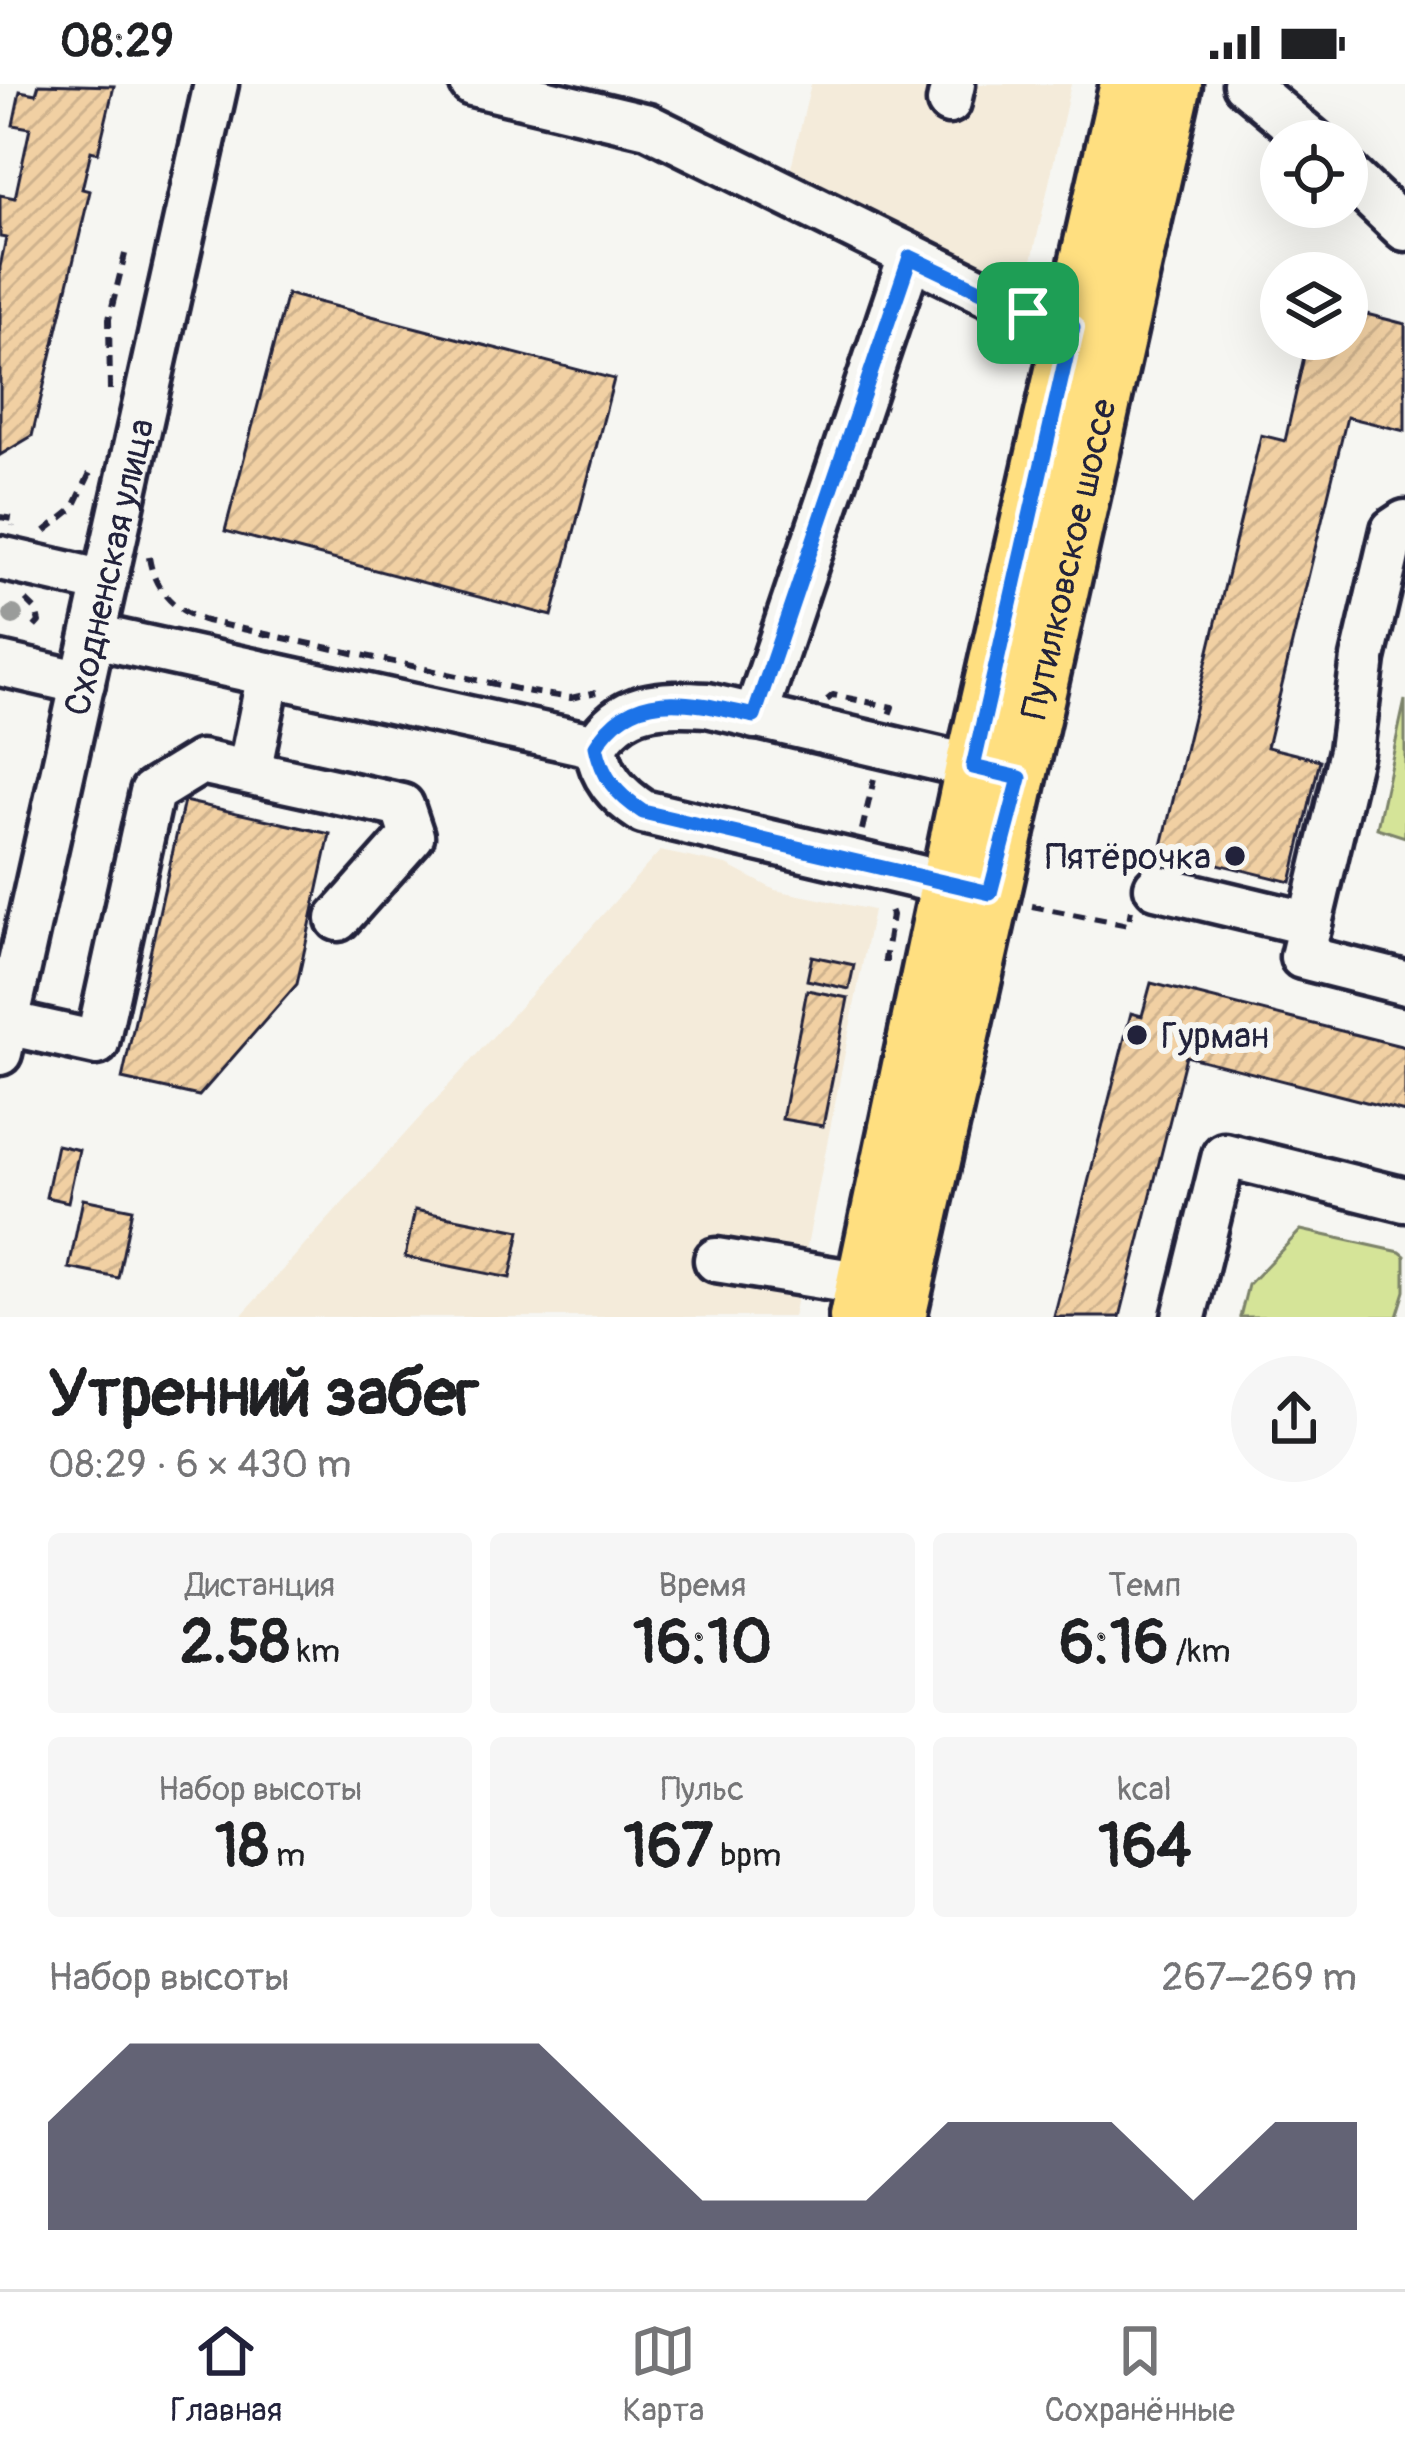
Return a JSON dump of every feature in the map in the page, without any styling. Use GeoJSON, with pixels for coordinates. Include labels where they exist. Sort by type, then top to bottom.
{"type":"FeatureCollection","features":[{"type":"Feature","properties":{"kind":"main road","name":"Путилковское шоссе"},"geometry":{"type":"LineString","coordinates":[[873,1306],[990,894],[996,772],[1073,327],[1127,84]]}},
{"type":"Feature","properties":{"kind":"main road","name":"Путилковское шоссе"},"geometry":{"type":"LineString","coordinates":[[996,772],[1174,84]]}},
{"type":"Feature","properties":{"kind":"street","name":"Сходненская улица"},"geometry":{"type":"LineString","coordinates":[[3,1038],[216,84]]}},
{"type":"Feature","properties":{"kind":"street"},"geometry":{"type":"LineString","coordinates":[[472,84],[648,126],[1028,313],[1073,327]]}},
{"type":"Feature","properties":{"kind":"street"},"geometry":{"type":"LineString","coordinates":[[1245,84],[1287,120]]}},
{"type":"Feature","properties":{"kind":"street"},"geometry":{"type":"LineString","coordinates":[[1368,194],[1405,229]]}},
{"type":"Feature","properties":{"kind":"street"},"geometry":{"type":"LineString","coordinates":[[754,716],[910,257]]}},
{"type":"Feature","properties":{"kind":"street"},"geometry":{"type":"LineString","coordinates":[[1405,522],[1393,530],[1363,658],[1351,751],[1302,957],[1405,983]]}},
{"type":"Feature","properties":{"kind":"street"},"geometry":{"type":"LineString","coordinates":[[17,547],[105,582]]}},
{"type":"Feature","properties":{"kind":"street"},"geometry":{"type":"LineString","coordinates":[[94,636],[596,746]]}},
{"type":"Feature","properties":{"kind":"street"},"geometry":{"type":"LineString","coordinates":[[5,650],[83,682]]}},
{"type":"Feature","properties":{"kind":"street"},"geometry":{"type":"LineString","coordinates":[[249,772],[269,674]]}},
{"type":"Feature","properties":{"kind":"street"},"geometry":{"type":"LineString","coordinates":[[596,746],[618,717],[642,706],[668,702],[707,705],[996,772]]}},
{"type":"Feature","properties":{"kind":"street"},"geometry":{"type":"LineString","coordinates":[[596,746],[608,781],[624,800],[643,812],[990,894]]}},
{"type":"Feature","properties":{"kind":"street"},"geometry":{"type":"LineString","coordinates":[[3,1038],[97,1043],[152,792],[201,761],[402,806],[412,836],[338,919]]}},
{"type":"Feature","properties":{"kind":"street"},"geometry":{"type":"LineString","coordinates":[[1156,887],[1310,924]]}},
{"type":"Feature","properties":{"kind":"street"},"geometry":{"type":"LineString","coordinates":[[1184,1317],[1224,1156],[1405,1200]]}},
{"type":"Feature","properties":{"kind":"street"},"geometry":{"type":"LineString","coordinates":[[716,1261],[873,1306]]}},
{"type":"Feature","properties":{"kind":"path"},"geometry":{"type":"LineString","coordinates":[[110,393],[109,319],[127,246]]}},
{"type":"Feature","properties":{"kind":"path"},"geometry":{"type":"LineString","coordinates":[[17,547],[55,526],[74,509],[92,470]]}},
{"type":"Feature","properties":{"kind":"path"},"geometry":{"type":"LineString","coordinates":[[148,548],[160,591],[189,615],[206,621],[531,692],[571,698],[618,688]]}},
{"type":"Feature","properties":{"kind":"path"},"geometry":{"type":"LineString","coordinates":[[5,650],[39,622],[25,598]]}},
{"type":"Feature","properties":{"kind":"path"},"geometry":{"type":"LineString","coordinates":[[823,704],[833,695],[892,707]]}},
{"type":"Feature","properties":{"kind":"path"},"geometry":{"type":"LineString","coordinates":[[859,845],[878,763]]}},
{"type":"Feature","properties":{"kind":"path"},"geometry":{"type":"LineString","coordinates":[[990,894],[1103,920]]}},
{"type":"Feature","properties":{"kind":"path"},"geometry":{"type":"LineString","coordinates":[[880,899],[892,915],[884,959]]}},
{"type":"Feature","properties":{"kind":"shaded area"},"geometry":{"type":"Polygon","coordinates":[[[811,84],[1071,84],[1030,269],[1007,261],[989,272],[789,176],[811,84]]]}},
{"type":"Feature","properties":{"kind":"shaded area"},"geometry":{"type":"Polygon","coordinates":[[[660,851],[727,865],[775,890],[873,910],[793,1317],[240,1317],[660,851]]]}},
{"type":"Feature","properties":{"kind":"green space"},"geometry":{"type":"Polygon","coordinates":[[[1405,700],[1405,837],[1377,828],[1405,700]]]}},
{"type":"Feature","properties":{"kind":"green space"},"geometry":{"type":"Polygon","coordinates":[[[1301,1230],[1405,1256],[1405,1291],[1397,1317],[1240,1317],[1248,1285],[1301,1230]]]}},
{"type":"Feature","properties":{"kind":"building"},"geometry":{"type":"Polygon","coordinates":[[[39,84],[114,86],[98,153],[91,151],[82,189],[90,191],[32,436],[0,455],[0,267],[6,238],[0,237],[0,195],[15,198],[30,128],[13,125],[20,91],[36,94],[39,84]]]}},
{"type":"Feature","properties":{"kind":"building"},"geometry":{"type":"Polygon","coordinates":[[[287,294],[614,379],[552,616],[225,531],[287,294]]]}},
{"type":"Feature","properties":{"kind":"building"},"geometry":{"type":"Polygon","coordinates":[[[1368,314],[1405,324],[1405,431],[1347,417],[1267,747],[1320,760],[1291,882],[1161,850],[1261,435],[1285,441],[1303,360],[1368,360],[1368,314]]]}},
{"type":"Feature","properties":{"kind":"building"},"geometry":{"type":"Polygon","coordinates":[[[184,801],[330,834],[297,984],[199,1096],[122,1079],[184,801]]]}},
{"type":"Feature","properties":{"kind":"building"},"geometry":{"type":"Polygon","coordinates":[[[812,956],[854,965],[849,989],[807,980],[812,956]]]}},
{"type":"Feature","properties":{"kind":"building"},"geometry":{"type":"Polygon","coordinates":[[[1151,983],[1405,1047],[1405,1112],[1186,1056],[1120,1317],[1054,1317],[1131,1013],[1142,1016],[1151,983]]]}},
{"type":"Feature","properties":{"kind":"building"},"geometry":{"type":"Polygon","coordinates":[[[807,990],[848,998],[823,1126],[782,1119],[807,990]]]}},
{"type":"Feature","properties":{"kind":"building"},"geometry":{"type":"Polygon","coordinates":[[[57,1145],[79,1150],[68,1202],[46,1197],[57,1145]]]}},
{"type":"Feature","properties":{"kind":"building"},"geometry":{"type":"Polygon","coordinates":[[[83,1199],[132,1209],[118,1278],[69,1268],[83,1199]]]}},
{"type":"Feature","properties":{"kind":"building"},"geometry":{"type":"Polygon","coordinates":[[[415,1210],[520,1231],[510,1278],[405,1257],[415,1210]]]}},
{"type":"Feature","properties":{"kind":"place","name":"Пятёрочка"},"geometry":{"type":"Point","coordinates":[1235,856]}},
{"type":"Feature","properties":{"kind":"place","name":"Гурман"},"geometry":{"type":"Point","coordinates":[1137,1035]}},
{"type":"Feature","properties":{"kind":"route"},"geometry":{"type":"LineString","coordinates":[[910,257],[1028,313],[1073,327],[973,767],[1020,778],[990,893],[683,823],[643,812],[624,800],[599,764],[596,746],[618,717],[642,706],[668,702],[754,716],[910,257]]}}]}
